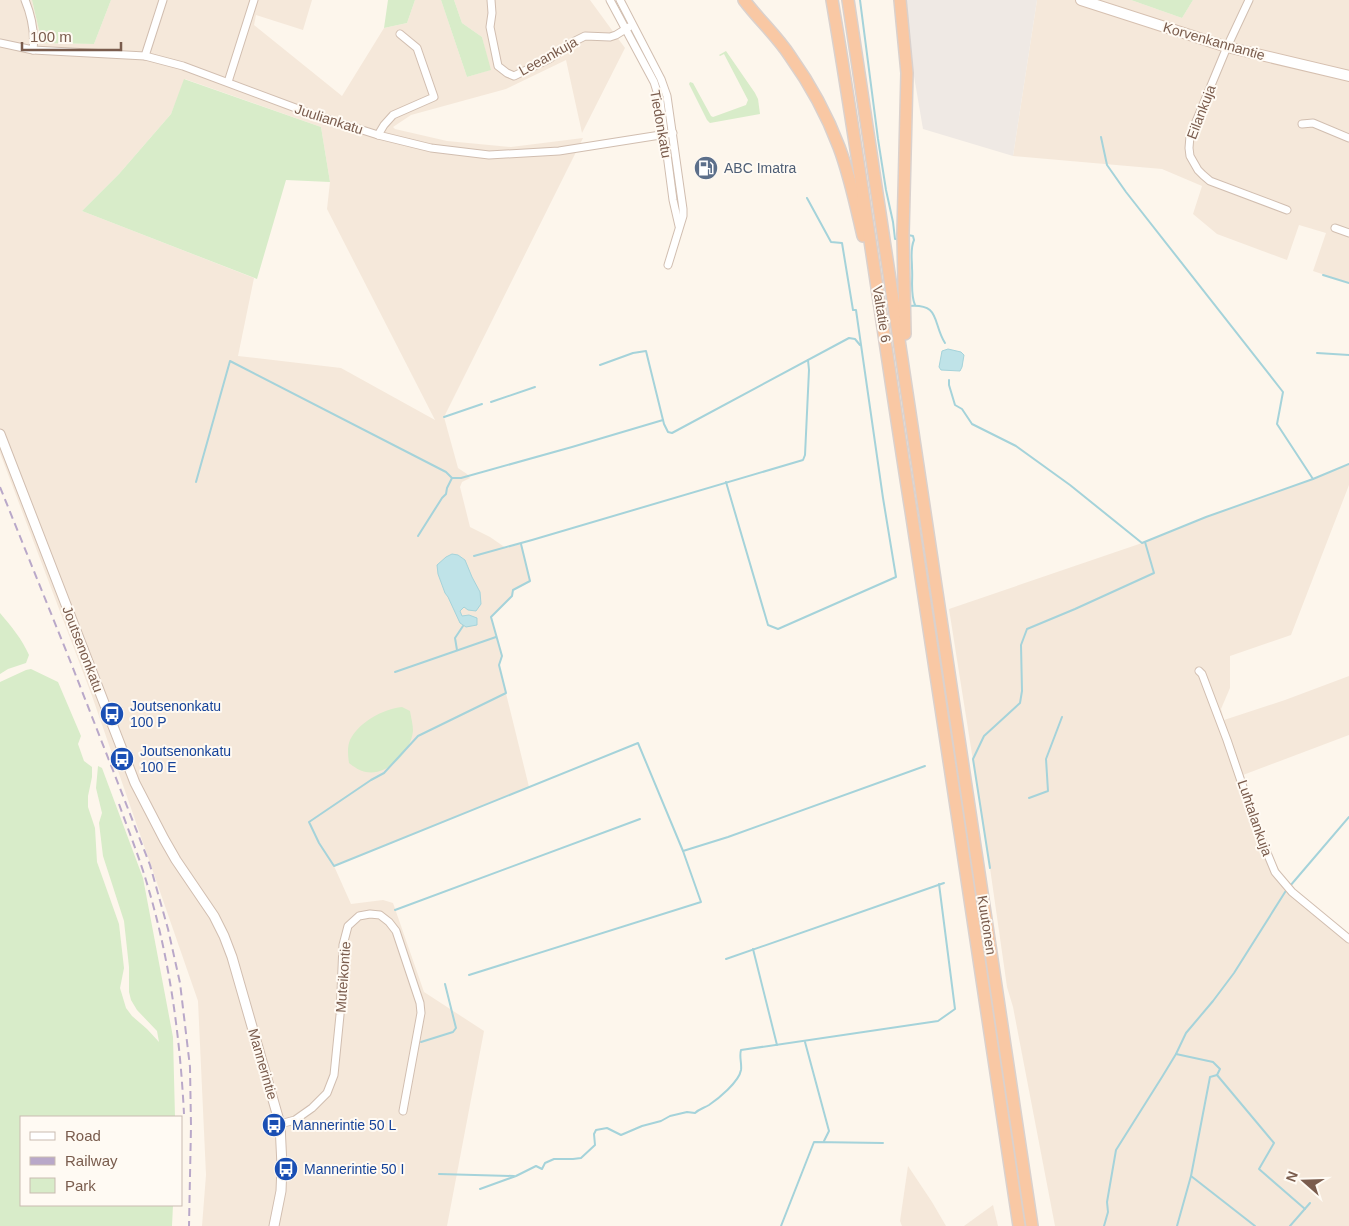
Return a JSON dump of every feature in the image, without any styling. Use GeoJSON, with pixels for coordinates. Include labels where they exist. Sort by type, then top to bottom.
{"type":"FeatureCollection","features":[{"type":"Feature","properties":{"kind":"highway"},"geometry":{"type":"LineString","coordinates":[[744,0],[790,55],[828,120],[849,180],[882,318]]}},
{"type":"Feature","properties":{"kind":"highway","name":"Valtatie 6"},"geometry":{"type":"LineString","coordinates":[[832,0],[856,144],[930,628]]}},
{"type":"Feature","properties":{"kind":"highway","name":"Valtatie 6"},"geometry":{"type":"LineString","coordinates":[[848,0],[941,624]]}},
{"type":"Feature","properties":{"kind":"highway"},"geometry":{"type":"LineString","coordinates":[[900,0],[907,73],[902,274],[910,410]]}},
{"type":"Feature","properties":{"kind":"highway","name":"Kuutonen"},"geometry":{"type":"LineString","coordinates":[[941,624],[1032,1226]]}},
{"type":"Feature","properties":{"kind":"highway","name":"Kuutonen"},"geometry":{"type":"LineString","coordinates":[[930,628],[1019,1226]]}},
{"type":"Feature","properties":{"kind":"main road","name":"Korvenkannantie"},"geometry":{"type":"LineString","coordinates":[[1082,0],[1227,47],[1349,76]]}},
{"type":"Feature","properties":{"kind":"street"},"geometry":{"type":"LineString","coordinates":[[25,0],[31,15],[34,36],[33,50]]}},
{"type":"Feature","properties":{"kind":"street"},"geometry":{"type":"LineString","coordinates":[[145,56],[163,0]]}},
{"type":"Feature","properties":{"kind":"street"},"geometry":{"type":"LineString","coordinates":[[228,82],[254,0]]}},
{"type":"Feature","properties":{"kind":"street","name":"Leeankuja"},"geometry":{"type":"LineString","coordinates":[[491,0],[490,27],[498,66],[514,76],[549,59],[585,36],[610,38],[633,24]]}},
{"type":"Feature","properties":{"kind":"street","name":"Tiedonkatu"},"geometry":{"type":"LineString","coordinates":[[610,0],[654,82],[660,101],[673,200],[679,228]]}},
{"type":"Feature","properties":{"kind":"street","name":"Tiedonkatu"},"geometry":{"type":"LineString","coordinates":[[620,0],[661,79],[667,96],[683,209],[683,216],[668,265]]}},
{"type":"Feature","properties":{"kind":"street","name":"Eilankuja"},"geometry":{"type":"LineString","coordinates":[[1249,0],[1190,136],[1190,156],[1198,170],[1210,181],[1287,210]]}},
{"type":"Feature","properties":{"kind":"street"},"geometry":{"type":"LineString","coordinates":[[378,135],[393,115],[434,97],[417,48],[400,34]]}},
{"type":"Feature","properties":{"kind":"street","name":"Juuliankatu"},"geometry":{"type":"LineString","coordinates":[[0,44],[33,50],[145,56],[183,66],[309,113],[378,135],[431,148],[489,155],[559,151],[673,134]]}},
{"type":"Feature","properties":{"kind":"street"},"geometry":{"type":"LineString","coordinates":[[1302,124],[1313,123],[1349,138]]}},
{"type":"Feature","properties":{"kind":"street"},"geometry":{"type":"LineString","coordinates":[[1335,228],[1349,234]]}},
{"type":"Feature","properties":{"kind":"street","name":"Joutsenonkatu"},"geometry":{"type":"LineString","coordinates":[[0,434],[135,783],[176,860],[214,916],[224,936]]}},
{"type":"Feature","properties":{"kind":"street","name":"Luhtalankuja"},"geometry":{"type":"LineString","coordinates":[[1199,671],[1202,674],[1217,712],[1258,830],[1275,872],[1292,892],[1349,939]]}},
{"type":"Feature","properties":{"kind":"street","name":"Muteikontie"},"geometry":{"type":"LineString","coordinates":[[280,1124],[295,1120],[312,1108],[327,1093],[334,1075],[340,1015],[343,944],[348,926],[359,916],[370,914],[380,915],[396,931],[420,1003],[421,1013],[403,1111]]}},
{"type":"Feature","properties":{"kind":"street","name":"Mannerintie"},"geometry":{"type":"LineString","coordinates":[[224,936],[232,957],[280,1124],[282,1166],[274,1226]]}},
{"type":"Feature","properties":{"kind":"shaded area"},"geometry":{"type":"Polygon","coordinates":[[[0,0],[32,0],[42,43],[94,44],[111,0],[312,0],[303,30],[256,15],[254,25],[342,96],[384,28],[407,23],[415,0],[441,0],[467,77],[490,70],[482,37],[462,23],[454,0],[590,0],[625,48],[582,133],[566,60],[506,89],[411,115],[393,127],[447,141],[511,147],[583,138],[444,417],[458,468],[470,478],[462,482],[460,487],[470,527],[506,548],[521,544],[530,581],[513,590],[512,596],[491,617],[502,656],[499,665],[529,787],[334,866],[351,904],[383,900],[393,903],[424,992],[484,1031],[447,1226],[202,1226],[206,1175],[198,1001],[92,696],[0,453],[0,0]],[[185,79],[171,114],[119,174],[82,211],[254,278],[238,356],[341,368],[435,420],[327,209],[330,182],[321,127],[185,79]]]}},
{"type":"Feature","properties":{"kind":"shaded area"},"geometry":{"type":"Polygon","coordinates":[[[901,0],[1037,0],[1013,156],[923,129],[901,0]]]}},
{"type":"Feature","properties":{"kind":"shaded area"},"geometry":{"type":"Polygon","coordinates":[[[1037,0],[1131,0],[1182,18],[1193,0],[1349,0],[1349,283],[1313,271],[1326,233],[1299,225],[1287,260],[1217,234],[1193,214],[1202,186],[1162,169],[1013,156],[1037,0]]]}},
{"type":"Feature","properties":{"kind":"shaded area"},"geometry":{"type":"Polygon","coordinates":[[[1349,464],[1349,485],[1291,635],[1230,656],[1230,688],[1221,709],[1224,720],[1349,676],[1349,735],[1243,775],[1275,863],[1288,884],[1349,935],[1349,1226],[1055,1226],[1013,1007],[1007,987],[949,609],[1145,542],[1206,517],[1313,479],[1349,464]]]}},
{"type":"Feature","properties":{"kind":"shaded area"},"geometry":{"type":"Polygon","coordinates":[[[908,1166],[946,1226],[902,1226],[900,1221],[908,1166]]]}},
{"type":"Feature","properties":{"kind":"shaded area"},"geometry":{"type":"Polygon","coordinates":[[[993,1205],[998,1226],[964,1226],[993,1205]]]}},
{"type":"Feature","properties":{"kind":"green space"},"geometry":{"type":"Polygon","coordinates":[[[32,0],[111,0],[94,44],[42,43],[32,0]]]}},
{"type":"Feature","properties":{"kind":"green space"},"geometry":{"type":"Polygon","coordinates":[[[388,0],[415,0],[407,23],[384,28],[388,0]]]}},
{"type":"Feature","properties":{"kind":"green space"},"geometry":{"type":"Polygon","coordinates":[[[441,0],[454,0],[462,23],[482,37],[491,70],[467,77],[441,0]]]}},
{"type":"Feature","properties":{"kind":"green space"},"geometry":{"type":"Polygon","coordinates":[[[1131,0],[1193,0],[1182,18],[1131,0]]]}},
{"type":"Feature","properties":{"kind":"green space"},"geometry":{"type":"Polygon","coordinates":[[[726,51],[755,93],[758,99],[760,114],[710,123],[689,84],[690,82],[693,83],[713,117],[746,105],[748,100],[724,54],[719,55],[726,51]]]}},
{"type":"Feature","properties":{"kind":"green space"},"geometry":{"type":"Polygon","coordinates":[[[184,79],[321,127],[330,182],[286,180],[257,279],[82,211],[119,174],[171,114],[184,79]]]}},
{"type":"Feature","properties":{"kind":"green space"},"geometry":{"type":"Polygon","coordinates":[[[0,613],[20,638],[29,655],[26,663],[0,674],[0,613]]]}},
{"type":"Feature","properties":{"kind":"green space"},"geometry":{"type":"Polygon","coordinates":[[[31,669],[58,682],[81,736],[78,744],[84,761],[92,767],[88,807],[95,828],[97,862],[119,924],[124,968],[120,988],[126,1008],[159,1042],[157,1031],[137,1010],[129,992],[129,967],[124,921],[103,856],[99,823],[102,813],[96,788],[98,766],[102,768],[143,878],[173,1037],[175,1116],[20,1116],[20,1206],[173,1206],[172,1226],[0,1226],[0,682],[31,669]]]}},
{"type":"Feature","properties":{"kind":"green space"},"geometry":{"type":"Polygon","coordinates":[[[402,707],[410,711],[413,731],[408,747],[397,761],[382,770],[374,772],[362,771],[349,763],[349,743],[354,733],[372,718],[387,710],[402,707]]]}},
{"type":"Feature","properties":{"kind":"water"},"geometry":{"type":"Polygon","coordinates":[[[948,349],[961,352],[964,355],[960,371],[941,370],[939,367],[942,351],[948,349]]]}},
{"type":"Feature","properties":{"kind":"water"},"geometry":{"type":"Polygon","coordinates":[[[452,554],[458,555],[465,560],[480,592],[481,604],[476,611],[468,610],[464,607],[460,611],[462,616],[469,615],[477,618],[477,625],[466,627],[460,623],[438,574],[437,565],[452,554]]]}},
{"type":"Feature","properties":{"kind":"waterway"},"geometry":{"type":"LineString","coordinates":[[860,0],[878,139],[895,239],[897,239]]}},
{"type":"Feature","properties":{"kind":"waterway"},"geometry":{"type":"LineString","coordinates":[[1101,137],[1107,165],[1126,192],[1283,392],[1277,424],[1313,479]]}},
{"type":"Feature","properties":{"kind":"waterway"},"geometry":{"type":"LineString","coordinates":[[726,482],[768,625],[778,629],[896,577],[856,310],[853,310],[842,243],[831,242],[807,198]]}},
{"type":"Feature","properties":{"kind":"waterway"},"geometry":{"type":"LineString","coordinates":[[908,235],[913,236],[914,240],[912,250],[912,287],[915,305]]}},
{"type":"Feature","properties":{"kind":"waterway"},"geometry":{"type":"LineString","coordinates":[[1323,275],[1349,283]]}},
{"type":"Feature","properties":{"kind":"waterway"},"geometry":{"type":"LineString","coordinates":[[908,306],[919,306],[931,311],[945,343]]}},
{"type":"Feature","properties":{"kind":"waterway"},"geometry":{"type":"LineString","coordinates":[[600,365],[633,353],[646,351],[664,424],[668,432],[672,433],[849,338],[855,339],[860,345]]}},
{"type":"Feature","properties":{"kind":"waterway"},"geometry":{"type":"LineString","coordinates":[[1317,353],[1349,355]]}},
{"type":"Feature","properties":{"kind":"waterway"},"geometry":{"type":"LineString","coordinates":[[474,556],[803,460],[805,455],[808,360]]}},
{"type":"Feature","properties":{"kind":"waterway"},"geometry":{"type":"LineString","coordinates":[[196,482],[230,361],[446,472],[452,478],[461,478],[663,420]]}},
{"type":"Feature","properties":{"kind":"waterway"},"geometry":{"type":"LineString","coordinates":[[949,380],[955,405],[962,409],[972,424],[1016,446],[1070,485],[1142,543],[1349,464]]}},
{"type":"Feature","properties":{"kind":"waterway"},"geometry":{"type":"LineString","coordinates":[[491,402],[535,387]]}},
{"type":"Feature","properties":{"kind":"waterway"},"geometry":{"type":"LineString","coordinates":[[444,417],[482,404]]}},
{"type":"Feature","properties":{"kind":"waterway"},"geometry":{"type":"LineString","coordinates":[[418,536],[446,494],[452,478]]}},
{"type":"Feature","properties":{"kind":"waterway"},"geometry":{"type":"LineString","coordinates":[[990,868],[973,759],[984,736],[1020,703],[1022,691],[1021,645],[1027,629],[1154,573],[1145,542]]}},
{"type":"Feature","properties":{"kind":"waterway"},"geometry":{"type":"LineString","coordinates":[[469,975],[701,902],[683,851],[638,743],[334,866],[319,843],[309,822],[384,773],[418,736],[506,693],[499,665],[502,656],[491,617],[512,596],[513,590],[530,581],[521,544]]}},
{"type":"Feature","properties":{"kind":"waterway"},"geometry":{"type":"LineString","coordinates":[[457,650],[455,638],[463,626]]}},
{"type":"Feature","properties":{"kind":"waterway"},"geometry":{"type":"LineString","coordinates":[[395,672],[496,637]]}},
{"type":"Feature","properties":{"kind":"waterway"},"geometry":{"type":"LineString","coordinates":[[1029,798],[1048,791],[1046,759],[1062,717]]}},
{"type":"Feature","properties":{"kind":"waterway"},"geometry":{"type":"LineString","coordinates":[[683,851],[728,837],[925,766]]}},
{"type":"Feature","properties":{"kind":"waterway"},"geometry":{"type":"LineString","coordinates":[[1290,886],[1349,817]]}},
{"type":"Feature","properties":{"kind":"waterway"},"geometry":{"type":"LineString","coordinates":[[395,910],[640,819]]}},
{"type":"Feature","properties":{"kind":"waterway"},"geometry":{"type":"LineString","coordinates":[[726,959],[944,883]]}},
{"type":"Feature","properties":{"kind":"waterway"},"geometry":{"type":"LineString","coordinates":[[480,1189],[516,1176],[536,1166],[542,1169],[545,1163],[554,1159],[581,1158],[595,1145],[594,1134],[596,1130],[607,1128],[621,1135],[670,1116],[687,1112],[695,1113],[718,1099],[736,1080],[741,1070],[741,1050],[938,1021],[955,1009],[939,884]]}},
{"type":"Feature","properties":{"kind":"waterway"},"geometry":{"type":"LineString","coordinates":[[1104,1226],[1108,1212],[1107,1202],[1116,1150],[1176,1054],[1186,1033],[1234,973],[1287,889]]}},
{"type":"Feature","properties":{"kind":"waterway"},"geometry":{"type":"LineString","coordinates":[[753,949],[777,1045]]}},
{"type":"Feature","properties":{"kind":"waterway"},"geometry":{"type":"LineString","coordinates":[[421,1042],[453,1032],[456,1028],[445,984]]}},
{"type":"Feature","properties":{"kind":"waterway"},"geometry":{"type":"LineString","coordinates":[[805,1042],[829,1131],[824,1141]]}},
{"type":"Feature","properties":{"kind":"waterway"},"geometry":{"type":"LineString","coordinates":[[1176,1054],[1213,1062],[1220,1069],[1217,1075]]}},
{"type":"Feature","properties":{"kind":"waterway"},"geometry":{"type":"LineString","coordinates":[[1217,1075],[1274,1143],[1259,1169],[1305,1209]]}},
{"type":"Feature","properties":{"kind":"waterway"},"geometry":{"type":"LineString","coordinates":[[1177,1226],[1191,1176],[1210,1077],[1217,1075]]}},
{"type":"Feature","properties":{"kind":"waterway"},"geometry":{"type":"LineString","coordinates":[[781,1226],[814,1142],[883,1143]]}},
{"type":"Feature","properties":{"kind":"waterway"},"geometry":{"type":"LineString","coordinates":[[439,1174],[514,1176]]}},
{"type":"Feature","properties":{"kind":"waterway"},"geometry":{"type":"LineString","coordinates":[[1191,1176],[1255,1226]]}},
{"type":"Feature","properties":{"kind":"waterway"},"geometry":{"type":"LineString","coordinates":[[1290,1226],[1310,1203]]}},
{"type":"Feature","properties":{"kind":"railway"},"geometry":{"type":"LineString","coordinates":[[0,487],[150,865],[168,929],[180,983],[190,1067],[189,1226]]}},
{"type":"Feature","properties":{"kind":"railway"},"geometry":{"type":"LineString","coordinates":[[119,804],[145,877],[156,915],[168,971],[177,1028],[184,1114]]}},
{"type":"Feature","properties":{"kind":"place","name":"ABC Imatra"},"geometry":{"type":"Point","coordinates":[706,168]}},
{"type":"Feature","properties":{"kind":"place","name":"Joutsenonkatu 100 P"},"geometry":{"type":"Point","coordinates":[112,714]}},
{"type":"Feature","properties":{"kind":"place","name":"Joutsenonkatu 100 E"},"geometry":{"type":"Point","coordinates":[122,759]}},
{"type":"Feature","properties":{"kind":"place","name":"Mannerintie 50 L"},"geometry":{"type":"Point","coordinates":[274,1125]}},
{"type":"Feature","properties":{"kind":"place","name":"Mannerintie 50 I"},"geometry":{"type":"Point","coordinates":[286,1169]}}]}
